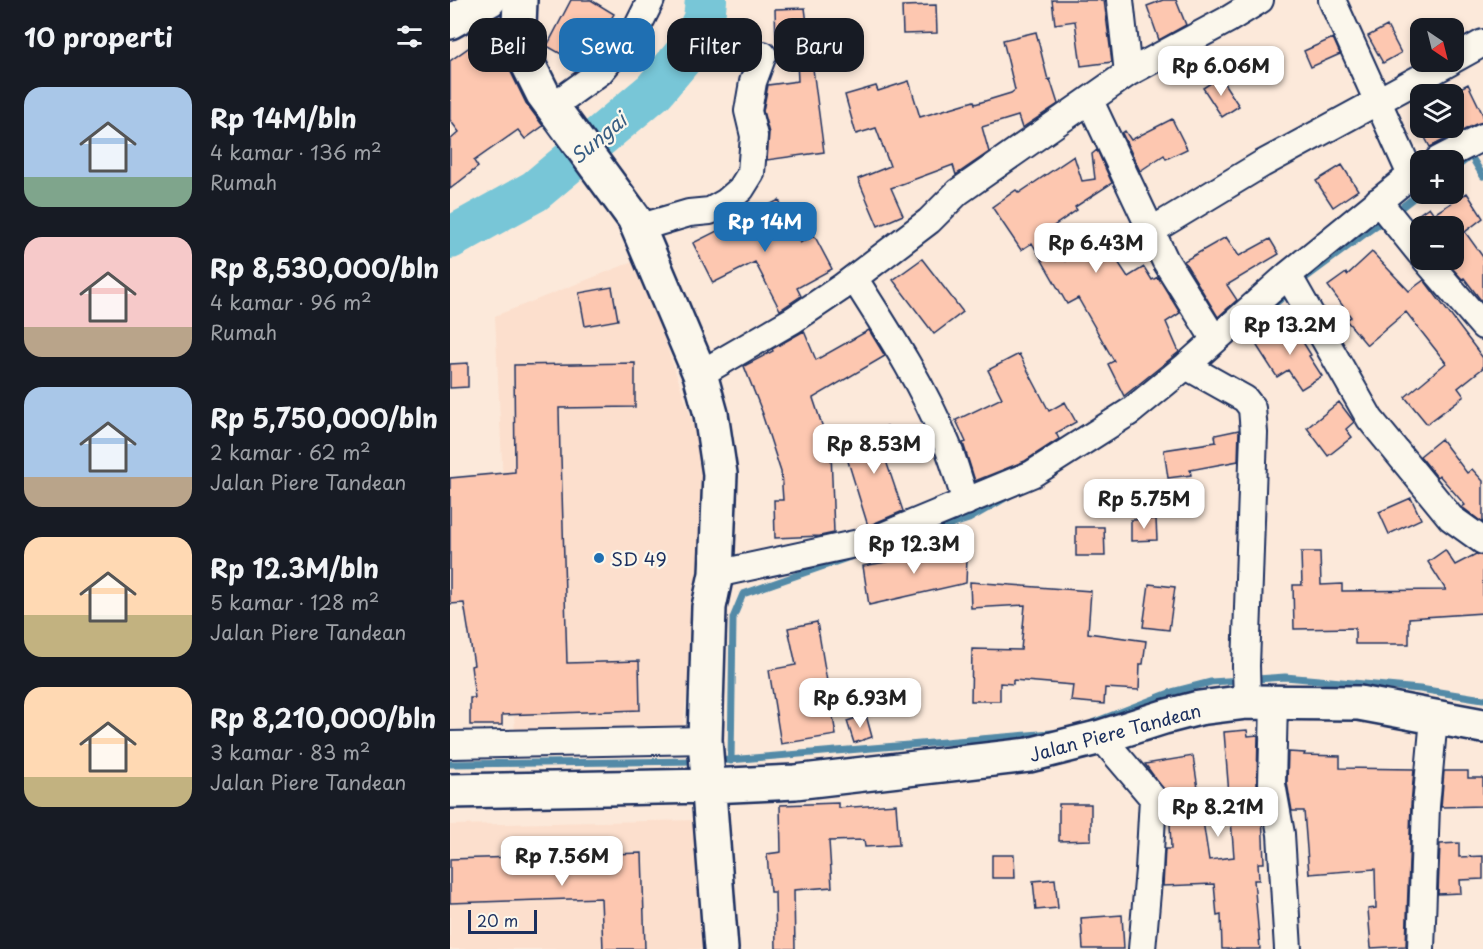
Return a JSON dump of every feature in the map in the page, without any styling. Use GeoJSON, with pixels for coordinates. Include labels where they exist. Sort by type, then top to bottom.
{"type":"FeatureCollection","features":[{"type":"Feature","properties":{"kind":"main road"},"geometry":{"type":"LineString","coordinates":[[450,22],[489,0]]}},
{"type":"Feature","properties":{"kind":"main road"},"geometry":{"type":"LineString","coordinates":[[520,0],[519,26],[524,56],[543,94],[636,223],[700,374],[711,414],[720,474],[716,574],[709,607],[707,763],[721,949]]}},
{"type":"Feature","properties":{"kind":"main road","name":"Jalan Piere Tandean"},"geometry":{"type":"LineString","coordinates":[[450,791],[707,763],[795,782],[1029,755],[1101,737],[1199,708],[1256,699],[1359,703],[1483,726]]}},
{"type":"Feature","properties":{"kind":"street"},"geometry":{"type":"LineString","coordinates":[[557,111],[600,72],[637,28],[651,0]]}},
{"type":"Feature","properties":{"kind":"street"},"geometry":{"type":"LineString","coordinates":[[1120,0],[1128,73]]}},
{"type":"Feature","properties":{"kind":"street"},"geometry":{"type":"LineString","coordinates":[[700,374],[793,320],[854,278],[929,221],[958,192],[1128,73],[1260,0]]}},
{"type":"Feature","properties":{"kind":"street"},"geometry":{"type":"LineString","coordinates":[[1332,0],[1377,101],[1410,161]]}},
{"type":"Feature","properties":{"kind":"street"},"geometry":{"type":"LineString","coordinates":[[1464,53],[1483,43]]}},
{"type":"Feature","properties":{"kind":"street"},"geometry":{"type":"LineString","coordinates":[[636,223],[710,211],[726,202],[741,189],[751,173],[754,136],[748,111],[753,82],[763,55]]}},
{"type":"Feature","properties":{"kind":"street"},"geometry":{"type":"LineString","coordinates":[[1151,231],[1262,164],[1430,72]]}},
{"type":"Feature","properties":{"kind":"street"},"geometry":{"type":"LineString","coordinates":[[1090,101],[1165,260],[1215,340]]}},
{"type":"Feature","properties":{"kind":"street"},"geometry":{"type":"LineString","coordinates":[[1458,150],[1483,137]]}},
{"type":"Feature","properties":{"kind":"street"},"geometry":{"type":"LineString","coordinates":[[716,574],[873,540],[1032,474],[1131,411],[1186,366],[1288,275],[1410,177]]}},
{"type":"Feature","properties":{"kind":"street"},"geometry":{"type":"LineString","coordinates":[[1378,201],[1410,241]]}},
{"type":"Feature","properties":{"kind":"street"},"geometry":{"type":"LineString","coordinates":[[1435,270],[1483,326]]}},
{"type":"Feature","properties":{"kind":"street"},"geometry":{"type":"LineString","coordinates":[[1288,275],[1370,419],[1451,518],[1483,541]]}},
{"type":"Feature","properties":{"kind":"street"},"geometry":{"type":"LineString","coordinates":[[854,278],[894,339],[925,398],[945,440],[966,502]]}},
{"type":"Feature","properties":{"kind":"street"},"geometry":{"type":"LineString","coordinates":[[1186,366],[1245,399],[1252,408],[1254,444],[1246,666],[1256,699],[1281,834],[1288,949]]}},
{"type":"Feature","properties":{"kind":"street"},"geometry":{"type":"LineString","coordinates":[[1421,949],[1426,806],[1434,718]]}},
{"type":"Feature","properties":{"kind":"street"},"geometry":{"type":"LineString","coordinates":[[1101,737],[1153,798],[1142,949]]}},
{"type":"Feature","properties":{"kind":"street"},"geometry":{"type":"LineString","coordinates":[[450,745],[707,763]]}},
{"type":"Feature","properties":{"kind":"shaded area"},"geometry":{"type":"Polygon","coordinates":[[[637,260],[709,469],[703,565],[682,732],[515,733],[495,316],[637,260]]]}},
{"type":"Feature","properties":{"kind":"shaded area"},"geometry":{"type":"Polygon","coordinates":[[[700,820],[703,949],[450,949],[450,825],[700,820]]]}},
{"type":"Feature","properties":{"kind":"building"},"geometry":{"type":"Polygon","coordinates":[[[571,0],[591,0],[614,14],[612,18],[562,18],[571,0]]]}},
{"type":"Feature","properties":{"kind":"building"},"geometry":{"type":"Polygon","coordinates":[[[1052,0],[1104,0],[1112,62],[1081,66],[1075,21],[1055,24],[1052,0]]]}},
{"type":"Feature","properties":{"kind":"building"},"geometry":{"type":"Polygon","coordinates":[[[1163,0],[1176,0],[1186,25],[1159,40],[1147,6],[1163,0]]]}},
{"type":"Feature","properties":{"kind":"building"},"geometry":{"type":"Polygon","coordinates":[[[936,5],[937,33],[903,34],[902,6],[936,5]]]}},
{"type":"Feature","properties":{"kind":"building"},"geometry":{"type":"Polygon","coordinates":[[[805,8],[806,18],[775,18],[775,9],[805,8]]]}},
{"type":"Feature","properties":{"kind":"building"},"geometry":{"type":"Polygon","coordinates":[[[559,23],[559,53],[547,46],[559,23]]]}},
{"type":"Feature","properties":{"kind":"building"},"geometry":{"type":"Polygon","coordinates":[[[1387,26],[1401,53],[1383,63],[1368,36],[1387,26]]]}},
{"type":"Feature","properties":{"kind":"building"},"geometry":{"type":"Polygon","coordinates":[[[1036,32],[1048,80],[1050,79],[1058,104],[1022,128],[1018,116],[982,127],[989,152],[956,175],[953,165],[891,188],[903,215],[878,226],[858,179],[890,166],[876,128],[856,134],[845,95],[876,86],[878,91],[909,81],[920,117],[1011,93],[1015,90],[1003,40],[1036,32]]]}},
{"type":"Feature","properties":{"kind":"building"},"geometry":{"type":"Polygon","coordinates":[[[1333,38],[1340,54],[1311,67],[1304,51],[1333,38]]]}},
{"type":"Feature","properties":{"kind":"building"},"geometry":{"type":"Polygon","coordinates":[[[468,48],[468,72],[511,72],[526,103],[543,126],[525,139],[518,130],[474,161],[478,167],[450,189],[450,140],[459,132],[450,120],[450,61],[468,48]]]}},
{"type":"Feature","properties":{"kind":"building"},"geometry":{"type":"Polygon","coordinates":[[[798,72],[813,72],[824,152],[767,160],[769,133],[763,111],[768,85],[798,81],[798,72]]]}},
{"type":"Feature","properties":{"kind":"building"},"geometry":{"type":"Polygon","coordinates":[[[1220,77],[1239,106],[1222,117],[1203,88],[1220,77]]]}},
{"type":"Feature","properties":{"kind":"building"},"geometry":{"type":"Polygon","coordinates":[[[1468,84],[1483,115],[1483,122],[1464,130],[1464,86],[1468,84]]]}},
{"type":"Feature","properties":{"kind":"building"},"geometry":{"type":"Polygon","coordinates":[[[1172,119],[1187,149],[1166,159],[1164,155],[1140,171],[1122,133],[1125,131],[1131,140],[1172,119]]]}},
{"type":"Feature","properties":{"kind":"building"},"geometry":{"type":"Polygon","coordinates":[[[1425,138],[1448,138],[1430,147],[1425,138]]]}},
{"type":"Feature","properties":{"kind":"building"},"geometry":{"type":"Polygon","coordinates":[[[1097,150],[1112,183],[1075,207],[1077,210],[1045,232],[1065,261],[1101,236],[1128,277],[1144,267],[1152,280],[1158,277],[1180,313],[1166,322],[1179,352],[1124,396],[1108,364],[1114,361],[1078,298],[1067,304],[1032,243],[1021,250],[992,207],[1016,190],[1019,193],[1074,156],[1082,181],[1095,179],[1092,154],[1097,150]]]}},
{"type":"Feature","properties":{"kind":"building"},"geometry":{"type":"Polygon","coordinates":[[[1342,165],[1358,190],[1333,207],[1316,181],[1342,165]]]}},
{"type":"Feature","properties":{"kind":"building"},"geometry":{"type":"Polygon","coordinates":[[[1467,193],[1483,218],[1465,232],[1483,257],[1483,303],[1464,278],[1462,279],[1454,270],[1464,270],[1464,216],[1416,216],[1429,207],[1434,214],[1450,204],[1464,204],[1464,195],[1467,193]]]}},
{"type":"Feature","properties":{"kind":"building"},"geometry":{"type":"Polygon","coordinates":[[[779,200],[800,243],[814,235],[832,269],[797,288],[801,296],[780,310],[755,262],[713,283],[693,243],[779,200]]]}},
{"type":"Feature","properties":{"kind":"building"},"geometry":{"type":"Polygon","coordinates":[[[1226,237],[1239,256],[1270,239],[1279,254],[1227,285],[1237,300],[1218,317],[1184,261],[1226,237]]]}},
{"type":"Feature","properties":{"kind":"building"},"geometry":{"type":"Polygon","coordinates":[[[1372,252],[1409,291],[1424,280],[1483,358],[1483,368],[1458,388],[1464,396],[1427,424],[1405,397],[1446,363],[1406,312],[1367,345],[1346,320],[1351,317],[1328,286],[1346,273],[1347,275],[1372,252]]]}},
{"type":"Feature","properties":{"kind":"building"},"geometry":{"type":"Polygon","coordinates":[[[922,259],[963,312],[934,334],[893,280],[922,259]]]}},
{"type":"Feature","properties":{"kind":"building"},"geometry":{"type":"Polygon","coordinates":[[[612,287],[618,320],[585,326],[579,293],[612,287]]]}},
{"type":"Feature","properties":{"kind":"building"},"geometry":{"type":"Polygon","coordinates":[[[1291,323],[1322,376],[1301,389],[1288,370],[1277,377],[1257,346],[1291,323]]]}},
{"type":"Feature","properties":{"kind":"building"},"geometry":{"type":"Polygon","coordinates":[[[869,330],[885,356],[813,398],[831,452],[834,533],[820,536],[775,538],[774,500],[783,500],[781,472],[763,414],[744,366],[804,331],[816,360],[869,330]]]}},
{"type":"Feature","properties":{"kind":"building"},"geometry":{"type":"Polygon","coordinates":[[[1019,354],[1049,411],[1065,402],[1076,422],[1056,433],[1059,439],[1025,461],[975,481],[963,443],[966,442],[956,420],[1002,398],[988,370],[1019,354]]]}},
{"type":"Feature","properties":{"kind":"building"},"geometry":{"type":"Polygon","coordinates":[[[468,363],[468,387],[450,388],[450,364],[468,363]]]}},
{"type":"Feature","properties":{"kind":"building"},"geometry":{"type":"Polygon","coordinates":[[[635,363],[635,407],[559,408],[567,663],[639,661],[640,710],[502,715],[502,725],[470,725],[470,698],[475,698],[471,666],[474,665],[464,603],[450,604],[450,478],[515,472],[514,365],[635,363]]]}},
{"type":"Feature","properties":{"kind":"building"},"geometry":{"type":"Polygon","coordinates":[[[1339,402],[1354,422],[1346,429],[1352,437],[1328,456],[1307,428],[1339,402]]]}},
{"type":"Feature","properties":{"kind":"building"},"geometry":{"type":"Polygon","coordinates":[[[887,426],[896,446],[883,452],[903,511],[868,526],[843,445],[887,426]]]}},
{"type":"Feature","properties":{"kind":"building"},"geometry":{"type":"Polygon","coordinates":[[[1239,430],[1238,461],[1190,470],[1191,475],[1168,478],[1164,450],[1216,442],[1215,435],[1239,430]]]}},
{"type":"Feature","properties":{"kind":"building"},"geometry":{"type":"Polygon","coordinates":[[[1441,439],[1467,473],[1472,469],[1483,481],[1483,523],[1462,507],[1465,505],[1420,456],[1441,439]]]}},
{"type":"Feature","properties":{"kind":"building"},"geometry":{"type":"Polygon","coordinates":[[[1411,498],[1421,519],[1389,534],[1379,512],[1411,498]]]}},
{"type":"Feature","properties":{"kind":"building"},"geometry":{"type":"Polygon","coordinates":[[[1156,519],[1157,540],[1131,541],[1131,520],[1156,519]]]}},
{"type":"Feature","properties":{"kind":"building"},"geometry":{"type":"Polygon","coordinates":[[[1076,527],[1104,527],[1105,556],[1076,556],[1076,527]]]}},
{"type":"Feature","properties":{"kind":"building"},"geometry":{"type":"Polygon","coordinates":[[[947,546],[950,559],[967,558],[966,583],[869,605],[863,566],[915,557],[914,553],[947,546]]]}},
{"type":"Feature","properties":{"kind":"building"},"geometry":{"type":"Polygon","coordinates":[[[1445,550],[1455,565],[1476,554],[1483,556],[1483,613],[1409,618],[1409,644],[1355,644],[1355,628],[1294,629],[1293,585],[1302,585],[1301,552],[1320,552],[1321,585],[1342,584],[1342,591],[1446,590],[1428,562],[1445,550]]]}},
{"type":"Feature","properties":{"kind":"building"},"geometry":{"type":"Polygon","coordinates":[[[970,582],[1091,591],[1088,633],[1146,641],[1143,664],[1140,664],[1139,690],[1105,688],[1104,704],[1071,701],[1073,685],[1013,680],[1013,684],[1000,683],[1000,701],[971,701],[972,649],[1021,650],[1025,605],[971,608],[970,582]]]}},
{"type":"Feature","properties":{"kind":"building"},"geometry":{"type":"Polygon","coordinates":[[[1149,584],[1175,587],[1169,630],[1143,627],[1149,584]]]}},
{"type":"Feature","properties":{"kind":"building"},"geometry":{"type":"Polygon","coordinates":[[[817,622],[836,735],[781,744],[769,670],[796,665],[788,628],[817,622]]]}},
{"type":"Feature","properties":{"kind":"building"},"geometry":{"type":"Polygon","coordinates":[[[866,715],[872,737],[854,743],[847,721],[866,715]]]}},
{"type":"Feature","properties":{"kind":"building"},"geometry":{"type":"Polygon","coordinates":[[[1247,730],[1248,736],[1258,735],[1257,784],[1262,812],[1264,863],[1258,863],[1259,880],[1254,880],[1260,949],[1222,949],[1221,915],[1217,916],[1214,884],[1163,886],[1165,849],[1171,849],[1169,797],[1145,764],[1193,756],[1209,860],[1234,857],[1224,732],[1247,730]]]}},
{"type":"Feature","properties":{"kind":"building"},"geometry":{"type":"Polygon","coordinates":[[[1288,752],[1340,756],[1340,768],[1414,769],[1406,946],[1371,948],[1368,909],[1376,908],[1375,869],[1309,874],[1304,811],[1292,811],[1287,783],[1288,752]]]}},
{"type":"Feature","properties":{"kind":"building"},"geometry":{"type":"Polygon","coordinates":[[[1444,771],[1468,771],[1468,778],[1483,778],[1483,806],[1441,807],[1444,771]]]}},
{"type":"Feature","properties":{"kind":"building"},"geometry":{"type":"Polygon","coordinates":[[[838,803],[838,808],[896,804],[899,845],[865,847],[864,840],[829,841],[832,887],[794,890],[795,949],[776,949],[775,892],[770,892],[767,854],[781,852],[780,805],[838,803]]]}},
{"type":"Feature","properties":{"kind":"building"},"geometry":{"type":"Polygon","coordinates":[[[1059,804],[1091,804],[1091,840],[1059,841],[1059,804]]]}},
{"type":"Feature","properties":{"kind":"building"},"geometry":{"type":"Polygon","coordinates":[[[1459,843],[1459,857],[1483,856],[1483,879],[1460,880],[1461,893],[1438,894],[1440,844],[1459,843]]]}},
{"type":"Feature","properties":{"kind":"building"},"geometry":{"type":"Polygon","coordinates":[[[642,853],[645,949],[603,949],[601,898],[450,903],[450,859],[642,853]]]}},
{"type":"Feature","properties":{"kind":"building"},"geometry":{"type":"Polygon","coordinates":[[[992,855],[1014,855],[1015,878],[992,878],[992,855]]]}},
{"type":"Feature","properties":{"kind":"building"},"geometry":{"type":"Polygon","coordinates":[[[1055,879],[1058,908],[1036,910],[1033,881],[1055,879]]]}},
{"type":"Feature","properties":{"kind":"building"},"geometry":{"type":"Polygon","coordinates":[[[1122,915],[1124,949],[1083,949],[1081,918],[1122,915]]]}},
{"type":"Feature","properties":{"kind":"waterway","name":"Sungai"},"geometry":{"type":"LineString","coordinates":[[450,238],[535,191],[654,91],[690,48],[704,19],[706,0]]}},
{"type":"Feature","properties":{"kind":"waterway"},"geometry":{"type":"LineString","coordinates":[[1471,156],[1483,176]]}},
{"type":"Feature","properties":{"kind":"waterway"},"geometry":{"type":"LineString","coordinates":[[1464,161],[1471,156]]}},
{"type":"Feature","properties":{"kind":"waterway"},"geometry":{"type":"LineString","coordinates":[[1394,213],[1410,201]]}},
{"type":"Feature","properties":{"kind":"waterway"},"geometry":{"type":"LineString","coordinates":[[1270,308],[1304,279],[1385,219]]}},
{"type":"Feature","properties":{"kind":"waterway"},"geometry":{"type":"LineString","coordinates":[[904,540],[969,519],[1009,496]]}},
{"type":"Feature","properties":{"kind":"waterway"},"geometry":{"type":"LineString","coordinates":[[731,761],[733,618],[743,594],[853,556]]}},
{"type":"Feature","properties":{"kind":"waterway"},"geometry":{"type":"LineString","coordinates":[[1092,723],[1172,692],[1211,682],[1285,677],[1420,689],[1483,699]]}},
{"type":"Feature","properties":{"kind":"waterway"},"geometry":{"type":"LineString","coordinates":[[717,761],[1052,733]]}},
{"type":"Feature","properties":{"kind":"waterway"},"geometry":{"type":"LineString","coordinates":[[450,764],[699,761]]}},
{"type":"Feature","properties":{"kind":"place","name":"SD 49"},"geometry":{"type":"Point","coordinates":[599,558]}}]}
